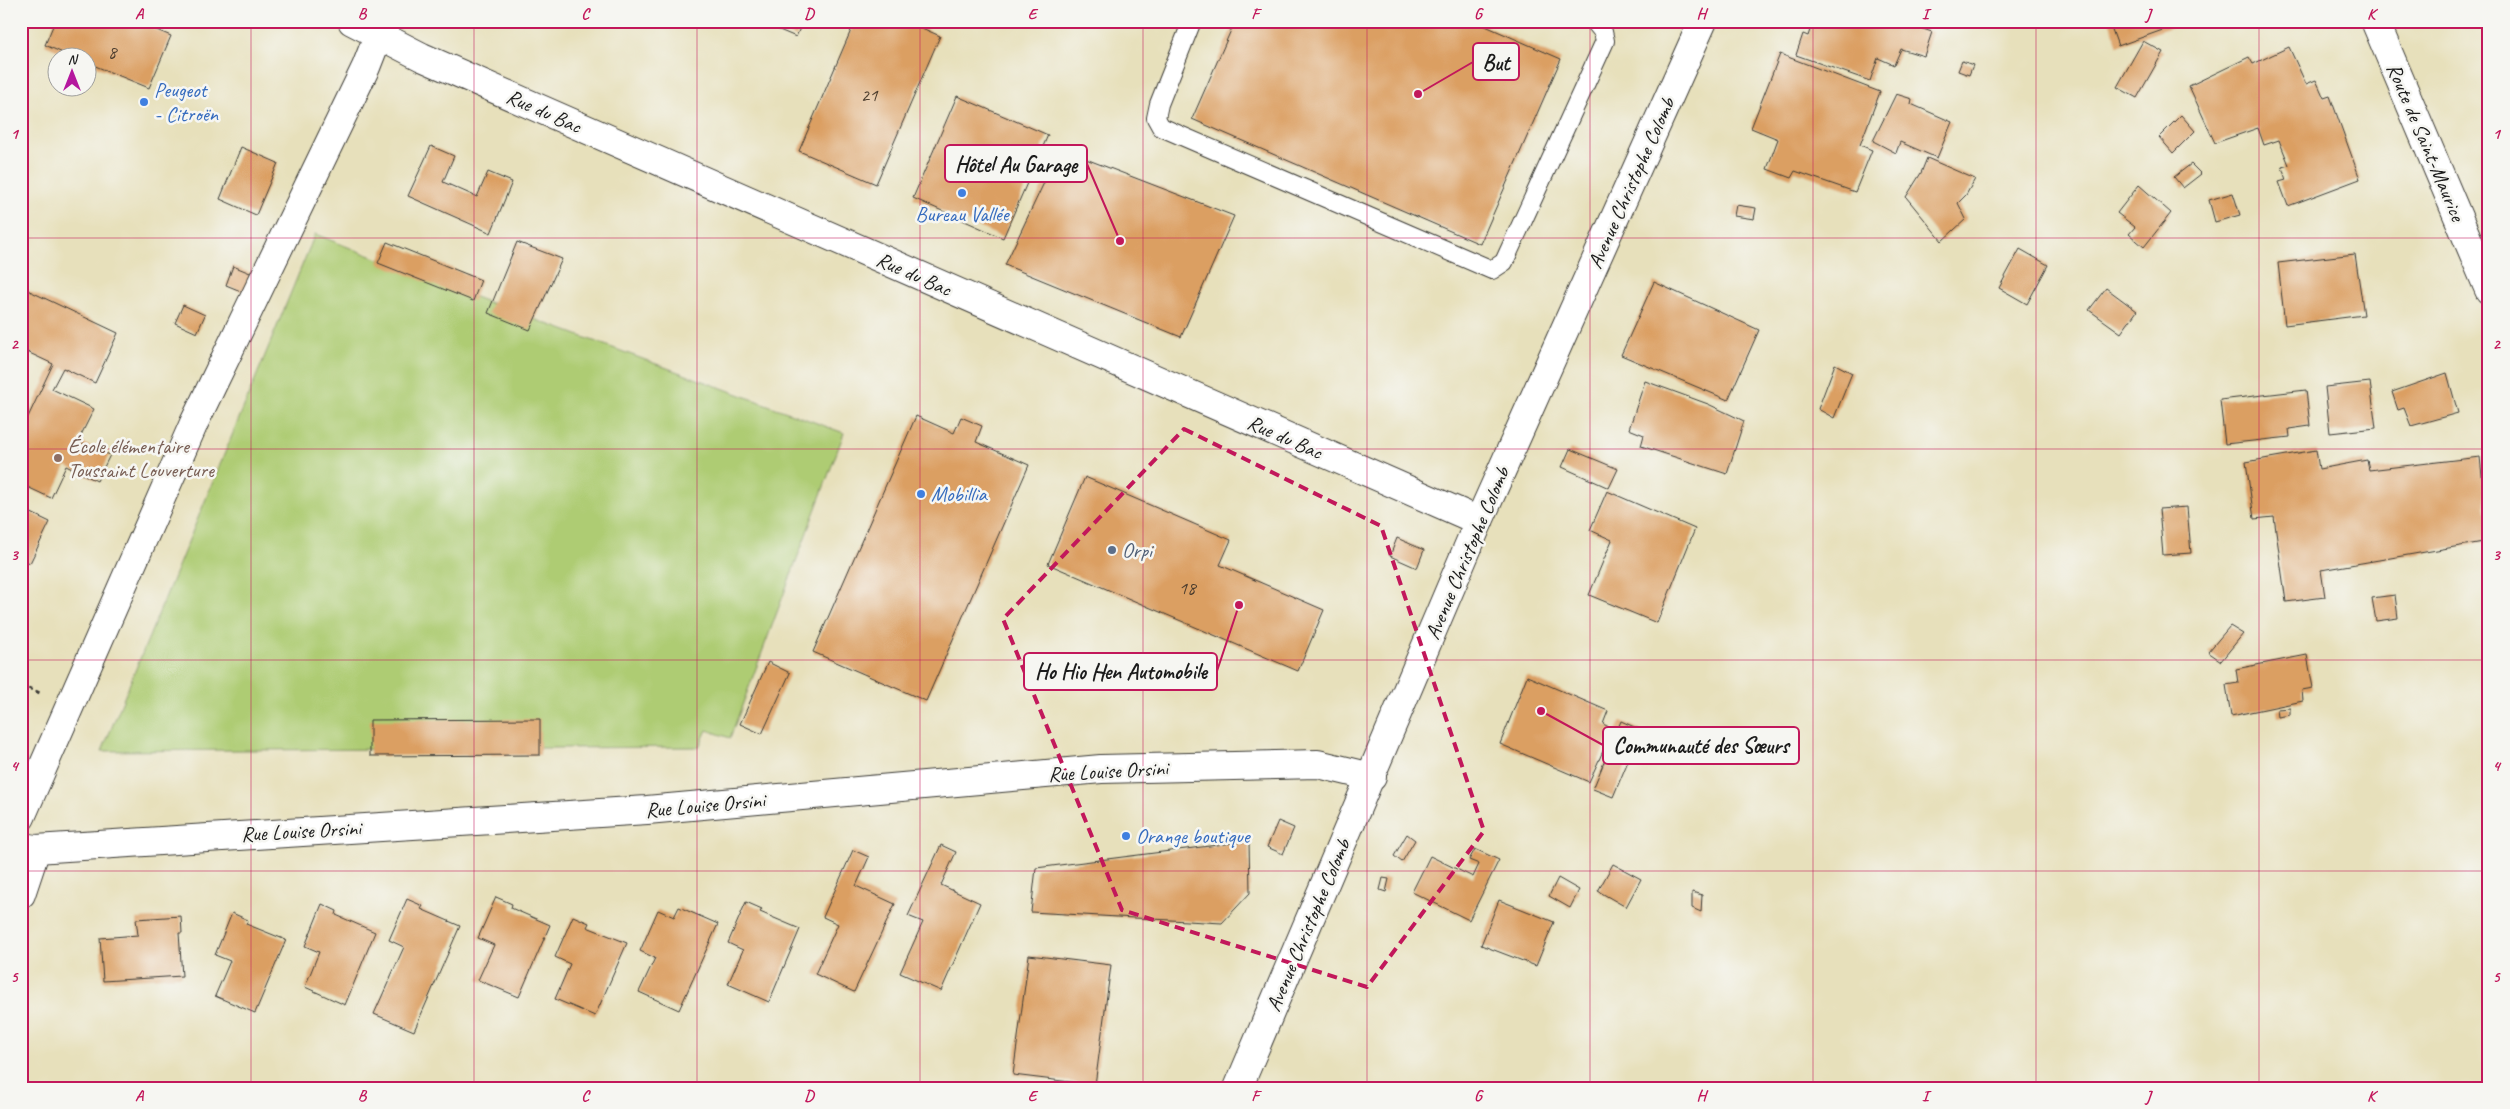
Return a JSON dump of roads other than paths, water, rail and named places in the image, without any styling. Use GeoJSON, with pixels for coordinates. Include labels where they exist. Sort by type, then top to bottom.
{"type":"FeatureCollection","features":[{"type":"Feature","properties":{"kind":"street","name":"Rue du Bac"},"geometry":{"type":"LineString","coordinates":[[352,21],[381,28],[422,57],[1479,521]]}},
{"type":"Feature","properties":{"kind":"street","name":"Avenue Christophe Colomb"},"geometry":{"type":"LineString","coordinates":[[1238,1088],[1372,777],[1479,521],[1703,21]]}},
{"type":"Feature","properties":{"kind":"street","name":"Route de Saint-Maurice"},"geometry":{"type":"LineString","coordinates":[[2375,21],[2489,290]]}},
{"type":"Feature","properties":{"kind":"street"},"geometry":{"type":"LineString","coordinates":[[21,817],[194,423],[366,67],[381,28]]}},
{"type":"Feature","properties":{"kind":"street","name":"Rue Louise Orsini"},"geometry":{"type":"LineString","coordinates":[[29,848],[647,810],[1101,769],[1318,764],[1372,777]]}},
{"type":"Feature","properties":{"kind":"street"},"geometry":{"type":"LineString","coordinates":[[21,894],[29,848]]}},
{"type":"Feature","properties":{"kind":"lane"},"geometry":{"type":"LineString","coordinates":[[1192,21],[1158,104],[1156,118],[1161,127],[1492,270],[1504,262],[1605,41],[1604,32],[1594,21]]}},
{"type":"Feature","properties":{"kind":"place","name":"But"},"geometry":{"type":"Point","coordinates":[1418,94]}},
{"type":"Feature","properties":{"kind":"place","name":"Peugeot - Citroën"},"geometry":{"type":"Point","coordinates":[144,102]}},
{"type":"Feature","properties":{"kind":"place","name":"Bureau Vallée"},"geometry":{"type":"Point","coordinates":[962,193]}},
{"type":"Feature","properties":{"kind":"place","name":"Hôtel Au Garage"},"geometry":{"type":"Point","coordinates":[1120,241]}},
{"type":"Feature","properties":{"kind":"place","name":"École élémentaire Toussaint Louverture"},"geometry":{"type":"Point","coordinates":[58,458]}},
{"type":"Feature","properties":{"kind":"place","name":"Mobillia"},"geometry":{"type":"Point","coordinates":[921,494]}},
{"type":"Feature","properties":{"kind":"place","name":"Orpi"},"geometry":{"type":"Point","coordinates":[1112,550]}},
{"type":"Feature","properties":{"kind":"place","name":"Ho Hio Hen Automobile"},"geometry":{"type":"Point","coordinates":[1239,605]}},
{"type":"Feature","properties":{"kind":"place","name":"Communauté des Sœurs"},"geometry":{"type":"Point","coordinates":[1541,711]}},
{"type":"Feature","properties":{"kind":"place","name":"Orange boutique"},"geometry":{"type":"Point","coordinates":[1126,836]}}]}
